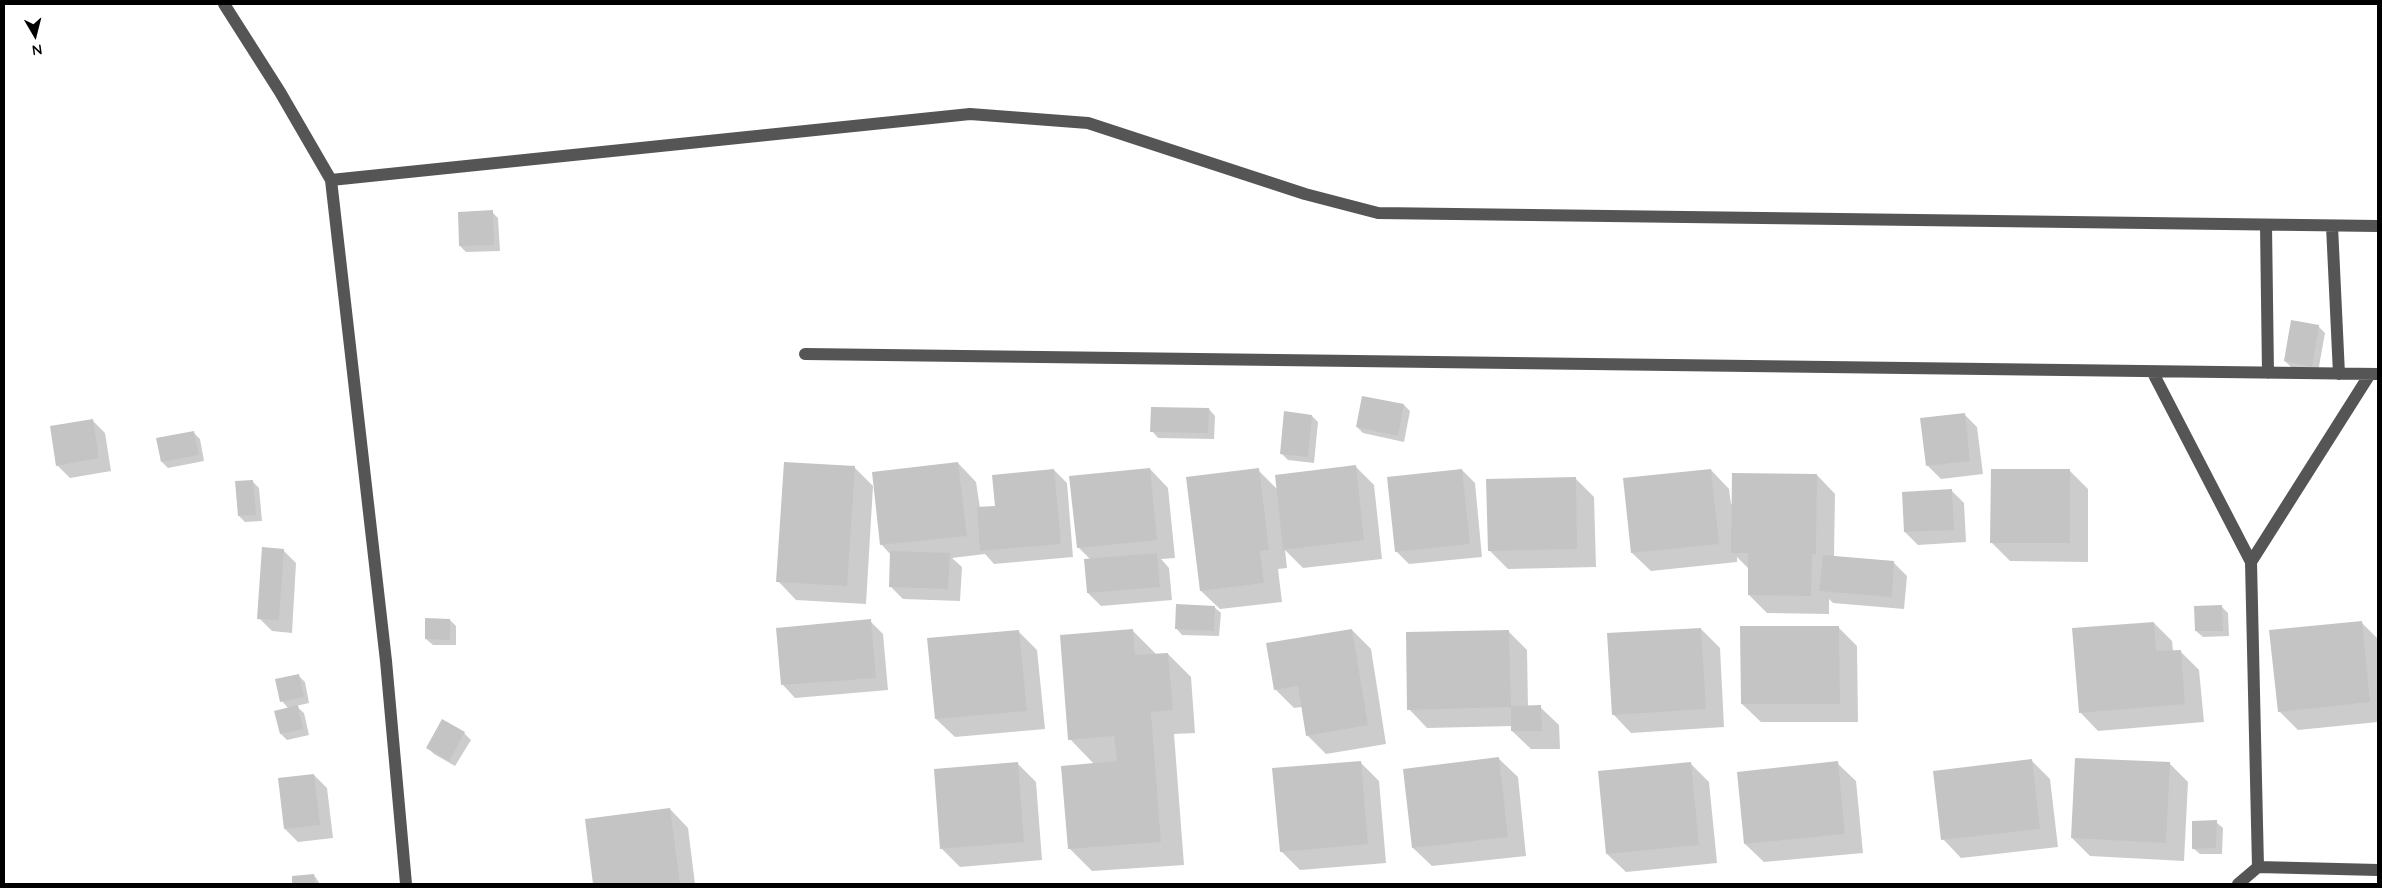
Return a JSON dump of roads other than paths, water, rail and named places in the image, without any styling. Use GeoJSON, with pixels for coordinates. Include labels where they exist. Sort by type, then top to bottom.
{"type":"FeatureCollection","features":[{"type":"Feature","properties":{"kind":"street"},"geometry":{"type":"LineString","coordinates":[[224,4],[280,92],[331,180],[386,661],[406,884]]}},
{"type":"Feature","properties":{"kind":"street"},"geometry":{"type":"LineString","coordinates":[[331,180],[970,114],[1088,122],[1305,194],[1378,213],[2378,226]]}},
{"type":"Feature","properties":{"kind":"street"},"geometry":{"type":"LineString","coordinates":[[2266,225],[2268,373]]}},
{"type":"Feature","properties":{"kind":"street"},"geometry":{"type":"LineString","coordinates":[[2332,226],[2339,374]]}},
{"type":"Feature","properties":{"kind":"street"},"geometry":{"type":"LineString","coordinates":[[805,354],[2153,373],[2374,374]]}},
{"type":"Feature","properties":{"kind":"street"},"geometry":{"type":"LineString","coordinates":[[2153,373],[2251,562],[2258,867]]}},
{"type":"Feature","properties":{"kind":"street"},"geometry":{"type":"LineString","coordinates":[[2251,562],[2374,374]]}},
{"type":"Feature","properties":{"kind":"street"},"geometry":{"type":"LineString","coordinates":[[2238,884],[2258,867],[2378,870]]}}]}
